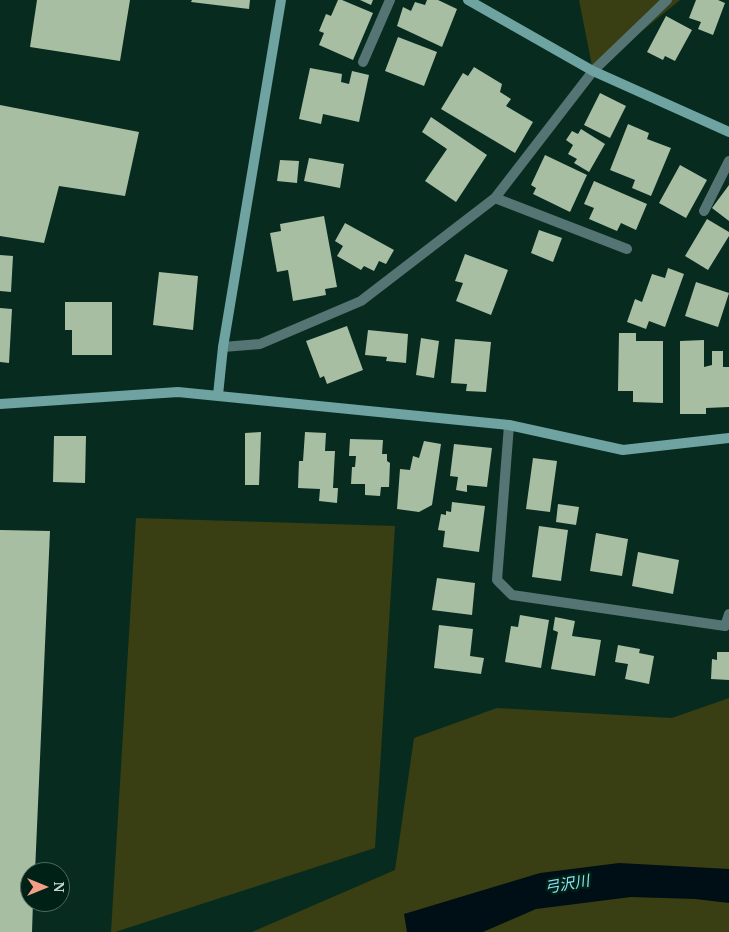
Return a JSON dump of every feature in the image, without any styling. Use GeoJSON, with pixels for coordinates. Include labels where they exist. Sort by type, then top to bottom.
{"type":"FeatureCollection","features":[{"type":"Feature","properties":{"kind":"street"},"geometry":{"type":"LineString","coordinates":[[218,395],[223,347],[282,0]]}},
{"type":"Feature","properties":{"kind":"street"},"geometry":{"type":"LineString","coordinates":[[363,62],[390,0]]}},
{"type":"Feature","properties":{"kind":"street"},"geometry":{"type":"LineString","coordinates":[[468,0],[594,71],[729,132]]}},
{"type":"Feature","properties":{"kind":"street"},"geometry":{"type":"LineString","coordinates":[[223,347],[260,344],[361,301],[495,198],[594,71],[667,0]]}},
{"type":"Feature","properties":{"kind":"street"},"geometry":{"type":"LineString","coordinates":[[704,211],[729,161]]}},
{"type":"Feature","properties":{"kind":"street"},"geometry":{"type":"LineString","coordinates":[[495,198],[627,249]]}},
{"type":"Feature","properties":{"kind":"street"},"geometry":{"type":"LineString","coordinates":[[0,404],[178,392],[509,425],[623,450],[729,438]]}},
{"type":"Feature","properties":{"kind":"street"},"geometry":{"type":"LineString","coordinates":[[509,425],[497,580],[512,595],[727,626],[729,614]]}},
{"type":"Feature","properties":{"kind":"green space"},"geometry":{"type":"Polygon","coordinates":[[[579,0],[680,0],[593,71],[579,0]]]}},
{"type":"Feature","properties":{"kind":"green space"},"geometry":{"type":"Polygon","coordinates":[[[136,518],[395,526],[375,848],[111,932],[136,518]]]}},
{"type":"Feature","properties":{"kind":"green space"},"geometry":{"type":"Polygon","coordinates":[[[729,698],[729,932],[252,932],[395,870],[414,738],[497,708],[672,718],[729,698]]]}},
{"type":"Feature","properties":{"kind":"water","name":"弓沢川"},"geometry":{"type":"Polygon","coordinates":[[[619,863],[729,869],[729,903],[695,899],[631,897],[536,909],[483,932],[407,932],[404,914],[540,873],[619,863]]]}},
{"type":"Feature","properties":{"kind":"building"},"geometry":{"type":"Polygon","coordinates":[[[37,0],[130,0],[120,61],[30,47],[37,0]]]}},
{"type":"Feature","properties":{"kind":"building"},"geometry":{"type":"Polygon","coordinates":[[[192,0],[250,0],[249,9],[191,2],[192,0]]]}},
{"type":"Feature","properties":{"kind":"building"},"geometry":{"type":"Polygon","coordinates":[[[338,0],[373,13],[353,60],[319,45],[324,33],[319,31],[326,14],[331,16],[338,0]]]}},
{"type":"Feature","properties":{"kind":"building"},"geometry":{"type":"Polygon","coordinates":[[[360,0],[373,0],[371,5],[360,0]]]}},
{"type":"Feature","properties":{"kind":"building"},"geometry":{"type":"Polygon","coordinates":[[[427,0],[438,0],[457,9],[442,47],[397,26],[403,7],[411,11],[415,2],[425,5],[427,0]]]}},
{"type":"Feature","properties":{"kind":"building"},"geometry":{"type":"Polygon","coordinates":[[[696,0],[718,0],[725,3],[713,35],[698,29],[701,22],[689,18],[696,0]]]}},
{"type":"Feature","properties":{"kind":"building"},"geometry":{"type":"Polygon","coordinates":[[[666,16],[692,30],[675,61],[665,56],[663,60],[647,52],[666,16]]]}},
{"type":"Feature","properties":{"kind":"building"},"geometry":{"type":"Polygon","coordinates":[[[398,37],[437,52],[424,86],[385,71],[398,37]]]}},
{"type":"Feature","properties":{"kind":"building"},"geometry":{"type":"Polygon","coordinates":[[[474,67],[502,84],[500,92],[511,99],[506,106],[533,122],[515,153],[441,109],[463,73],[468,76],[474,67]]]}},
{"type":"Feature","properties":{"kind":"building"},"geometry":{"type":"Polygon","coordinates":[[[310,68],[342,74],[341,82],[349,84],[352,71],[369,75],[359,122],[323,114],[321,124],[299,119],[310,68]]]}},
{"type":"Feature","properties":{"kind":"building"},"geometry":{"type":"Polygon","coordinates":[[[600,93],[626,106],[610,138],[584,125],[600,93]]]}},
{"type":"Feature","properties":{"kind":"building"},"geometry":{"type":"Polygon","coordinates":[[[0,105],[139,132],[125,196],[59,186],[44,243],[0,236],[0,105]]]}},
{"type":"Feature","properties":{"kind":"building"},"geometry":{"type":"Polygon","coordinates":[[[431,117],[487,155],[456,202],[425,181],[447,149],[422,132],[431,117]]]}},
{"type":"Feature","properties":{"kind":"building"},"geometry":{"type":"Polygon","coordinates":[[[628,124],[649,133],[647,139],[671,148],[651,196],[632,188],[635,180],[610,170],[628,124]]]}},
{"type":"Feature","properties":{"kind":"building"},"geometry":{"type":"Polygon","coordinates":[[[581,129],[605,144],[589,172],[574,163],[577,159],[568,154],[573,145],[566,140],[572,131],[578,134],[581,129]]]}},
{"type":"Feature","properties":{"kind":"building"},"geometry":{"type":"Polygon","coordinates":[[[545,155],[587,175],[570,212],[533,194],[536,188],[531,185],[545,155]]]}},
{"type":"Feature","properties":{"kind":"building"},"geometry":{"type":"Polygon","coordinates":[[[309,158],[344,164],[340,188],[304,181],[309,158]]]}},
{"type":"Feature","properties":{"kind":"building"},"geometry":{"type":"Polygon","coordinates":[[[280,160],[299,161],[297,183],[277,181],[280,160]]]}},
{"type":"Feature","properties":{"kind":"building"},"geometry":{"type":"Polygon","coordinates":[[[680,165],[707,180],[686,218],[659,203],[680,165]]]}},
{"type":"Feature","properties":{"kind":"building"},"geometry":{"type":"Polygon","coordinates":[[[594,181],[647,204],[636,230],[621,223],[617,231],[589,219],[594,208],[584,204],[594,181]]]}},
{"type":"Feature","properties":{"kind":"building"},"geometry":{"type":"Polygon","coordinates":[[[729,185],[729,221],[712,208],[729,185]]]}},
{"type":"Feature","properties":{"kind":"building"},"geometry":{"type":"Polygon","coordinates":[[[324,216],[337,287],[325,289],[326,295],[293,301],[288,270],[277,272],[270,233],[281,231],[280,224],[324,216]]]}},
{"type":"Feature","properties":{"kind":"building"},"geometry":{"type":"Polygon","coordinates":[[[707,219],[729,232],[729,236],[708,270],[685,256],[707,219]]]}},
{"type":"Feature","properties":{"kind":"building"},"geometry":{"type":"Polygon","coordinates":[[[345,223],[394,250],[386,264],[379,261],[374,271],[364,266],[361,270],[337,256],[343,246],[335,241],[345,223]]]}},
{"type":"Feature","properties":{"kind":"building"},"geometry":{"type":"Polygon","coordinates":[[[539,230],[562,238],[553,262],[531,253],[539,230]]]}},
{"type":"Feature","properties":{"kind":"building"},"geometry":{"type":"Polygon","coordinates":[[[465,254],[508,270],[491,315],[456,301],[463,283],[455,281],[465,254]]]}},
{"type":"Feature","properties":{"kind":"building"},"geometry":{"type":"Polygon","coordinates":[[[0,255],[13,256],[11,292],[0,291],[0,255]]]}},
{"type":"Feature","properties":{"kind":"building"},"geometry":{"type":"Polygon","coordinates":[[[668,268],[684,274],[665,327],[649,321],[646,329],[627,322],[635,299],[642,302],[652,274],[665,278],[668,268]]]}},
{"type":"Feature","properties":{"kind":"building"},"geometry":{"type":"Polygon","coordinates":[[[159,272],[198,276],[193,330],[153,325],[159,272]]]}},
{"type":"Feature","properties":{"kind":"building"},"geometry":{"type":"Polygon","coordinates":[[[696,282],[729,293],[718,327],[685,316],[696,282]]]}},
{"type":"Feature","properties":{"kind":"building"},"geometry":{"type":"Polygon","coordinates":[[[65,302],[112,302],[112,355],[72,355],[72,330],[65,330],[65,302]]]}},
{"type":"Feature","properties":{"kind":"building"},"geometry":{"type":"Polygon","coordinates":[[[0,308],[12,309],[9,363],[0,362],[0,308]]]}},
{"type":"Feature","properties":{"kind":"building"},"geometry":{"type":"Polygon","coordinates":[[[347,326],[363,370],[327,384],[324,376],[320,378],[306,341],[347,326]]]}},
{"type":"Feature","properties":{"kind":"building"},"geometry":{"type":"Polygon","coordinates":[[[368,330],[408,334],[406,363],[386,361],[387,357],[365,355],[368,330]]]}},
{"type":"Feature","properties":{"kind":"building"},"geometry":{"type":"Polygon","coordinates":[[[619,333],[636,333],[636,341],[663,341],[663,403],[633,402],[633,391],[618,391],[619,333]]]}},
{"type":"Feature","properties":{"kind":"building"},"geometry":{"type":"Polygon","coordinates":[[[421,338],[439,341],[434,378],[416,375],[421,338]]]}},
{"type":"Feature","properties":{"kind":"building"},"geometry":{"type":"Polygon","coordinates":[[[455,339],[491,342],[486,392],[466,391],[467,384],[451,383],[455,339]]]}},
{"type":"Feature","properties":{"kind":"building"},"geometry":{"type":"Polygon","coordinates":[[[704,340],[704,367],[712,365],[712,351],[723,351],[723,367],[729,367],[729,407],[706,408],[706,414],[680,414],[680,341],[704,340]]]}},
{"type":"Feature","properties":{"kind":"building"},"geometry":{"type":"Polygon","coordinates":[[[261,432],[259,485],[245,485],[245,433],[261,432]]]}},
{"type":"Feature","properties":{"kind":"building"},"geometry":{"type":"Polygon","coordinates":[[[305,432],[326,433],[325,451],[335,451],[333,488],[338,488],[337,503],[319,501],[320,489],[298,488],[299,461],[303,461],[305,432]]]}},
{"type":"Feature","properties":{"kind":"building"},"geometry":{"type":"Polygon","coordinates":[[[54,436],[86,436],[85,483],[53,482],[54,436]]]}},
{"type":"Feature","properties":{"kind":"building"},"geometry":{"type":"Polygon","coordinates":[[[350,439],[383,440],[382,454],[387,454],[387,461],[390,463],[389,487],[381,487],[380,496],[365,495],[365,484],[351,484],[352,467],[355,467],[356,456],[349,456],[350,439]]]}},
{"type":"Feature","properties":{"kind":"building"},"geometry":{"type":"Polygon","coordinates":[[[424,441],[441,444],[432,505],[419,512],[397,509],[400,469],[410,470],[413,456],[419,458],[424,441]]]}},
{"type":"Feature","properties":{"kind":"building"},"geometry":{"type":"Polygon","coordinates":[[[454,444],[492,448],[487,487],[467,485],[467,492],[456,490],[458,477],[450,476],[454,444]]]}},
{"type":"Feature","properties":{"kind":"building"},"geometry":{"type":"Polygon","coordinates":[[[533,458],[557,461],[550,512],[526,509],[533,458]]]}},
{"type":"Feature","properties":{"kind":"building"},"geometry":{"type":"Polygon","coordinates":[[[452,502],[485,506],[479,552],[443,547],[445,531],[438,530],[441,514],[446,515],[446,511],[451,512],[452,502]]]}},
{"type":"Feature","properties":{"kind":"building"},"geometry":{"type":"Polygon","coordinates":[[[558,504],[579,507],[576,525],[556,522],[558,504]]]}},
{"type":"Feature","properties":{"kind":"building"},"geometry":{"type":"Polygon","coordinates":[[[539,526],[568,530],[561,581],[532,577],[539,526]]]}},
{"type":"Feature","properties":{"kind":"building"},"geometry":{"type":"Polygon","coordinates":[[[0,530],[50,531],[35,862],[20,862],[20,912],[33,912],[32,932],[0,932],[0,530]]]}},
{"type":"Feature","properties":{"kind":"building"},"geometry":{"type":"Polygon","coordinates":[[[596,533],[628,539],[622,576],[590,571],[596,533]]]}},
{"type":"Feature","properties":{"kind":"building"},"geometry":{"type":"Polygon","coordinates":[[[638,552],[679,560],[673,594],[632,586],[638,552]]]}},
{"type":"Feature","properties":{"kind":"building"},"geometry":{"type":"Polygon","coordinates":[[[437,578],[475,583],[472,615],[432,610],[437,578]]]}},
{"type":"Feature","properties":{"kind":"building"},"geometry":{"type":"Polygon","coordinates":[[[520,615],[549,620],[541,668],[505,662],[511,626],[518,627],[520,615]]]}},
{"type":"Feature","properties":{"kind":"building"},"geometry":{"type":"Polygon","coordinates":[[[555,617],[575,621],[572,636],[601,640],[595,676],[551,669],[558,632],[553,630],[555,617]]]}},
{"type":"Feature","properties":{"kind":"building"},"geometry":{"type":"Polygon","coordinates":[[[439,625],[473,629],[470,656],[484,658],[481,674],[434,668],[439,625]]]}},
{"type":"Feature","properties":{"kind":"building"},"geometry":{"type":"Polygon","coordinates":[[[618,645],[640,649],[639,653],[654,656],[649,684],[625,679],[628,664],[615,662],[618,645]]]}},
{"type":"Feature","properties":{"kind":"building"},"geometry":{"type":"Polygon","coordinates":[[[717,652],[729,652],[729,680],[711,679],[712,659],[717,660],[717,652]]]}}]}
